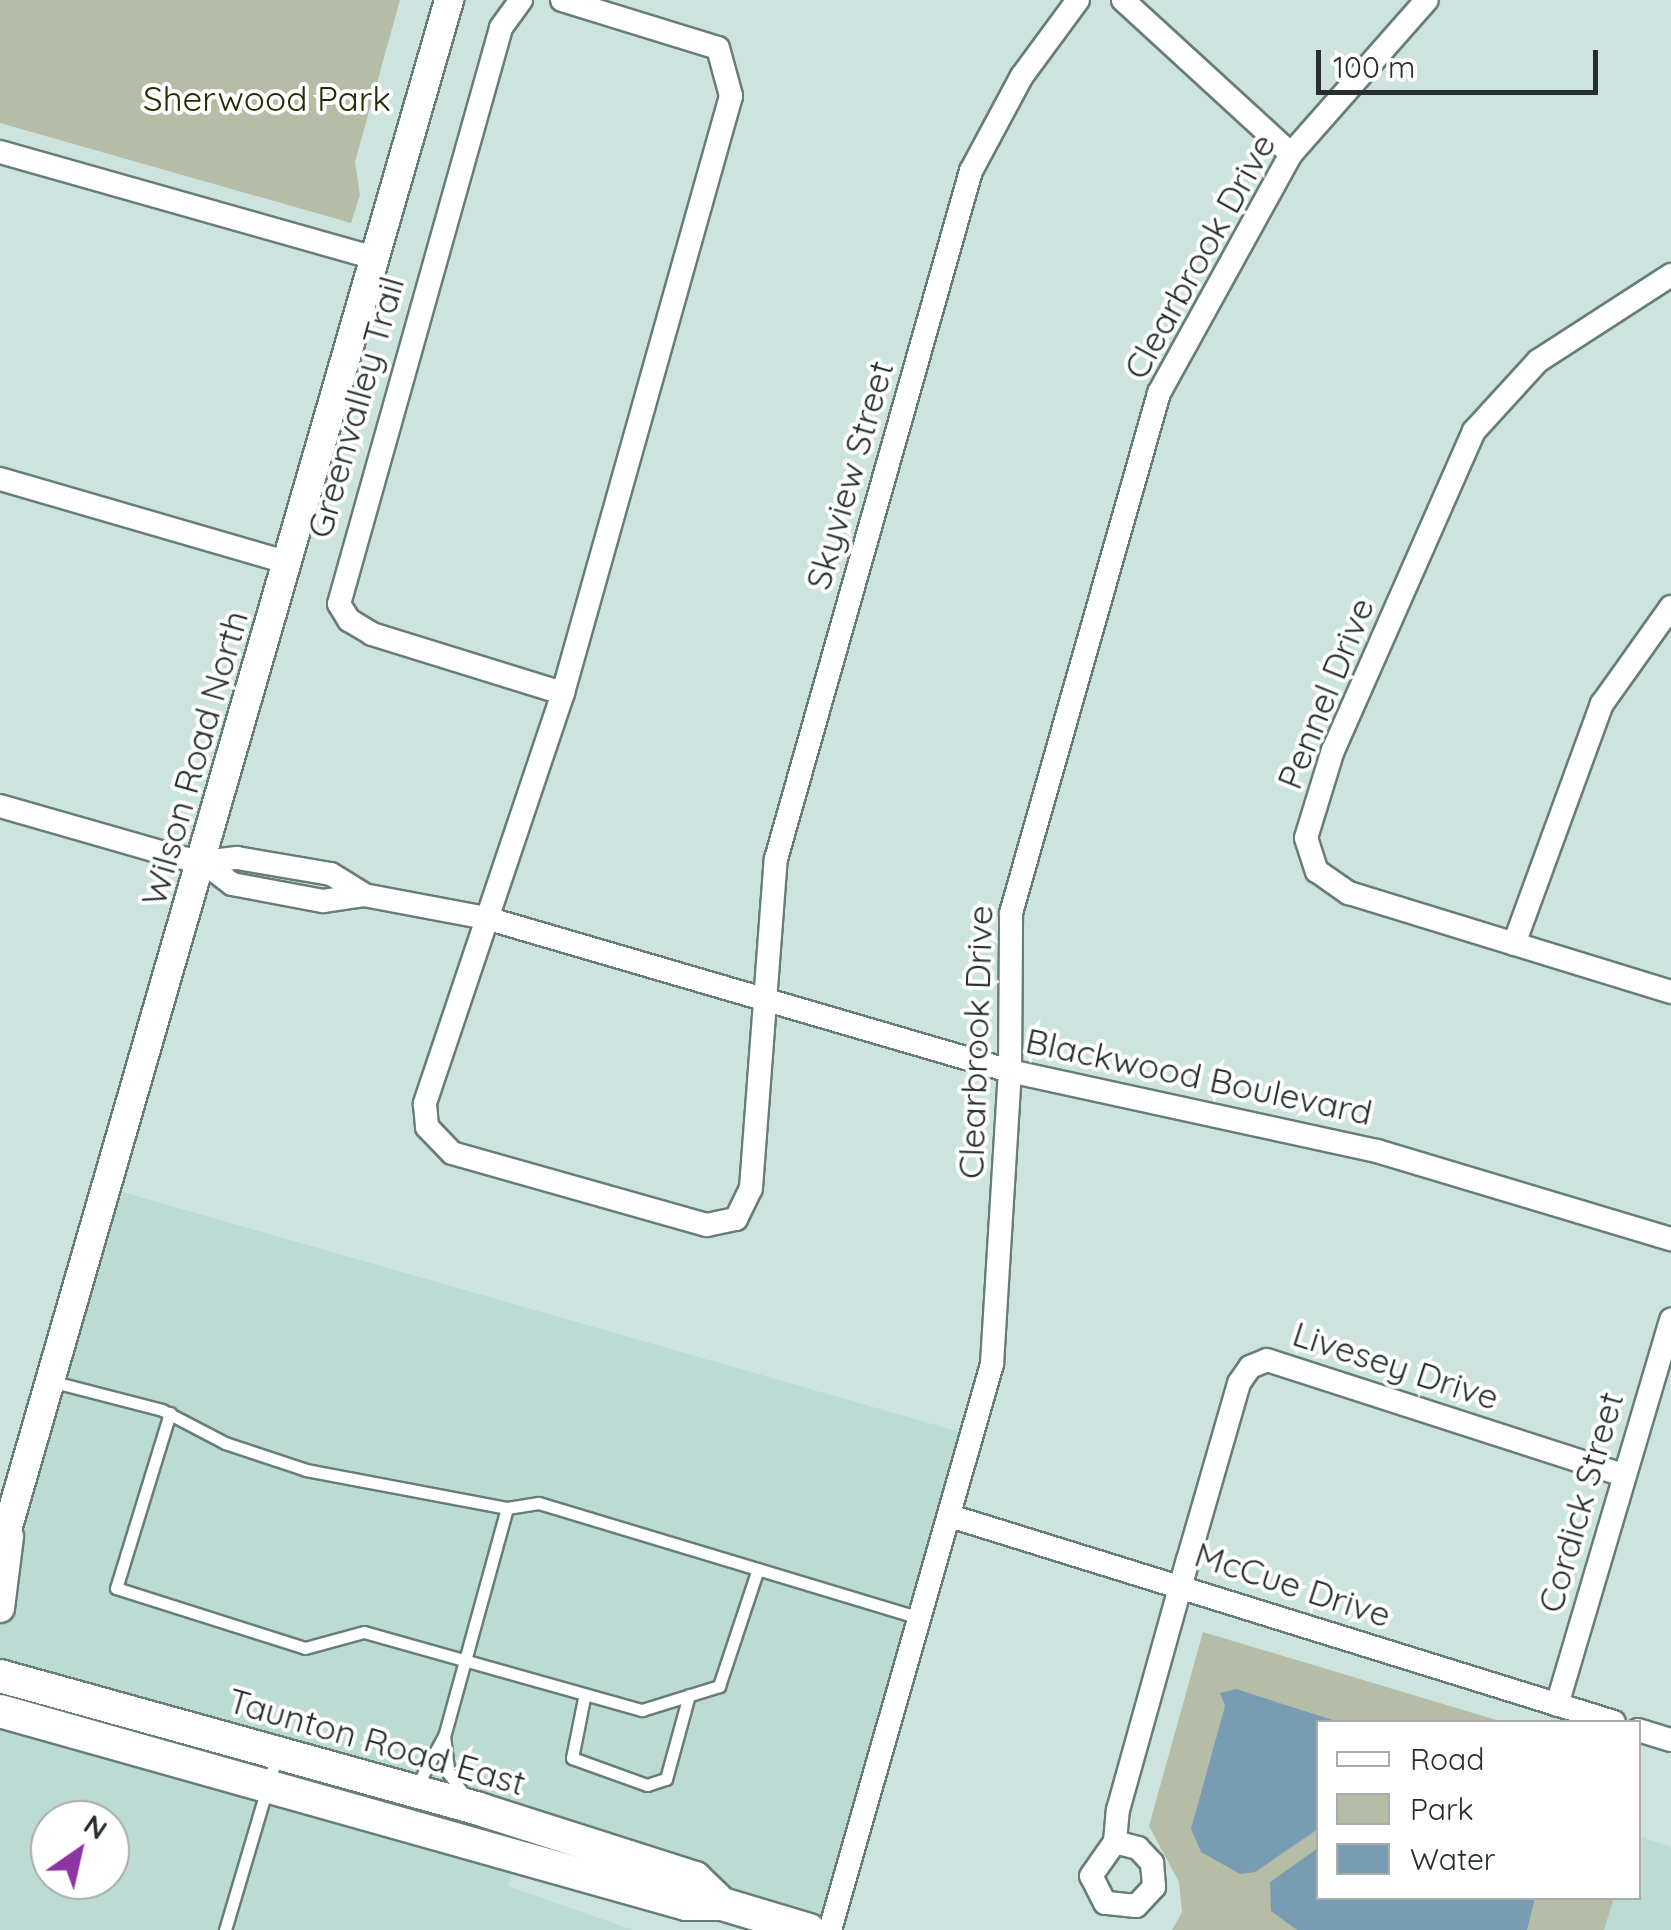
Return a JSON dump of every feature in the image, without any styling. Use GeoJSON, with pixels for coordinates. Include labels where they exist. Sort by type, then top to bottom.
{"type":"FeatureCollection","features":[{"type":"Feature","properties":{"kind":"main road","name":"Taunton Road East"},"geometry":{"type":"LineString","coordinates":[[0,1676],[476,1808],[695,1878],[722,1904]]}},
{"type":"Feature","properties":{"kind":"main road","name":"Taunton Road East"},"geometry":{"type":"LineString","coordinates":[[0,1711],[686,1904],[722,1904],[809,1930]]}},
{"type":"Feature","properties":{"kind":"street","name":"Wilson Road North"},"geometry":{"type":"LineString","coordinates":[[0,1608],[5,1545],[449,0]]}},
{"type":"Feature","properties":{"kind":"street","name":"Greenvalley Trail"},"geometry":{"type":"LineString","coordinates":[[521,0],[501,28],[339,604],[348,620],[372,634],[563,693]]}},
{"type":"Feature","properties":{"kind":"street"},"geometry":{"type":"LineString","coordinates":[[486,918],[563,693],[730,96],[718,48],[562,0]]}},
{"type":"Feature","properties":{"kind":"street","name":"Skyview Street"},"geometry":{"type":"LineString","coordinates":[[486,918],[426,1104],[427,1127],[452,1153],[707,1225],[736,1220],[751,1188],[762,997],[776,859],[971,171],[1022,76],[1078,0]]}},
{"type":"Feature","properties":{"kind":"street"},"geometry":{"type":"LineString","coordinates":[[1123,0],[1291,154]]}},
{"type":"Feature","properties":{"kind":"street","name":"Clearbrook Drive"},"geometry":{"type":"LineString","coordinates":[[830,1930],[992,1364],[1010,1071],[1011,913],[1158,393],[1291,154],[1428,0]]}},
{"type":"Feature","properties":{"kind":"street"},"geometry":{"type":"LineString","coordinates":[[0,152],[374,258]]}},
{"type":"Feature","properties":{"kind":"street","name":"Pennel Drive"},"geometry":{"type":"LineString","coordinates":[[1671,275],[1538,361],[1504,391],[1474,431],[1333,750],[1306,838],[1317,872],[1349,893],[1671,992]]}},
{"type":"Feature","properties":{"kind":"street"},"geometry":{"type":"LineString","coordinates":[[0,478],[289,563]]}},
{"type":"Feature","properties":{"kind":"street"},"geometry":{"type":"LineString","coordinates":[[1514,944],[1602,704],[1671,607]]}},
{"type":"Feature","properties":{"kind":"street","name":"Blackwood Boulevard"},"geometry":{"type":"LineString","coordinates":[[0,806],[203,862],[232,884],[323,900],[364,894],[486,918],[1010,1071],[1378,1151],[1671,1240]]}},
{"type":"Feature","properties":{"kind":"street","name":"Cordick Street"},"geometry":{"type":"LineString","coordinates":[[1558,1705],[1671,1319]]}},
{"type":"Feature","properties":{"kind":"street","name":"Livesey Drive"},"geometry":{"type":"LineString","coordinates":[[1181,1584],[1239,1383],[1267,1360],[1624,1475]]}},
{"type":"Feature","properties":{"kind":"street","name":"McCue Drive"},"geometry":{"type":"LineString","coordinates":[[950,1516],[1181,1584],[1607,1720]]}},
{"type":"Feature","properties":{"kind":"street"},"geometry":{"type":"LineString","coordinates":[[1114,1842],[1118,1810],[1181,1584]]}},
{"type":"Feature","properties":{"kind":"street"},"geometry":{"type":"LineString","coordinates":[[1641,1731],[1671,1740]]}},
{"type":"Feature","properties":{"kind":"lane"},"geometry":{"type":"LineString","coordinates":[[54,1382],[170,1412],[225,1443],[306,1470],[507,1508],[539,1503],[920,1618]]}},
{"type":"Feature","properties":{"kind":"lane"},"geometry":{"type":"LineString","coordinates":[[170,1412],[116,1588],[305,1648],[354,1630],[584,1698],[642,1710],[720,1686],[758,1569]]}},
{"type":"Feature","properties":{"kind":"lane"},"geometry":{"type":"LineString","coordinates":[[397,1786],[420,1780],[444,1736],[507,1508]]}},
{"type":"Feature","properties":{"kind":"lane"},"geometry":{"type":"LineString","coordinates":[[584,1698],[572,1758],[647,1785],[666,1779],[689,1696]]}},
{"type":"Feature","properties":{"kind":"lane"},"geometry":{"type":"LineString","coordinates":[[444,1736],[448,1774],[476,1808]]}},
{"type":"Feature","properties":{"kind":"lane"},"geometry":{"type":"LineString","coordinates":[[226,1930],[277,1755]]}},
{"type":"Feature","properties":{"kind":"shaded area"},"geometry":{"type":"Polygon","coordinates":[[[105,1187],[974,1436],[830,1930],[517,1855],[508,1886],[633,1930],[0,1930],[0,1594],[105,1187]]]}},
{"type":"Feature","properties":{"kind":"shaded area"},"geometry":{"type":"Polygon","coordinates":[[[1641,1837],[1671,1847],[1671,1930],[1604,1930],[1613,1900],[1641,1900],[1641,1837]]]}},
{"type":"Feature","properties":{"kind":"green space","name":"Sherwood Park"},"geometry":{"type":"Polygon","coordinates":[[[0,0],[400,0],[355,162],[360,195],[351,223],[0,123],[0,0]]]}},
{"type":"Feature","properties":{"kind":"green space"},"geometry":{"type":"Polygon","coordinates":[[[1203,1632],[1496,1720],[1316,1720],[1316,1900],[1613,1900],[1604,1930],[1172,1930],[1182,1912],[1179,1882],[1149,1826],[1203,1632]]]}},
{"type":"Feature","properties":{"kind":"water"},"geometry":{"type":"Polygon","coordinates":[[[1236,1689],[1333,1720],[1316,1720],[1316,1830],[1255,1872],[1240,1874],[1201,1852],[1191,1829],[1225,1706],[1220,1693],[1236,1689]]]}},
{"type":"Feature","properties":{"kind":"water"},"geometry":{"type":"Polygon","coordinates":[[[1316,1849],[1316,1900],[1534,1900],[1527,1930],[1297,1930],[1271,1911],[1270,1882],[1316,1849]]]}}]}
